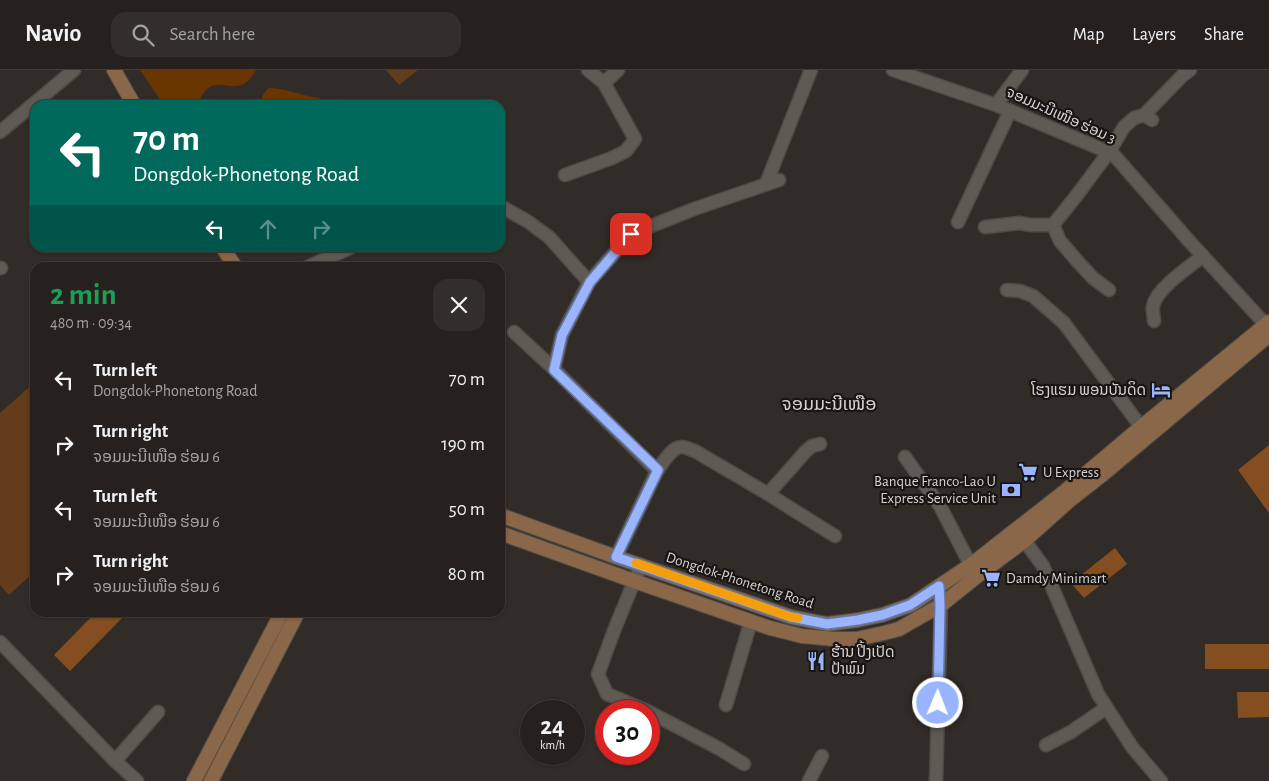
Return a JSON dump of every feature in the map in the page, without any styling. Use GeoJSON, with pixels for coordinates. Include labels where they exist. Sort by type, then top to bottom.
{"type":"FeatureCollection","features":[{"type":"Feature","properties":{"kind":"main road"},"geometry":{"type":"LineString","coordinates":[[114,70],[131,100]]}},
{"type":"Feature","properties":{"kind":"main road"},"geometry":{"type":"LineString","coordinates":[[505,534],[634,581],[802,636],[856,639],[899,629],[940,605],[1024,541],[1070,500],[1102,475],[1268,327]]}},
{"type":"Feature","properties":{"kind":"main road","name":"Dongdok-Phonetong Road"},"geometry":{"type":"LineString","coordinates":[[505,517],[791,617],[827,624],[882,615],[910,605],[972,564],[1268,327]]}},
{"type":"Feature","properties":{"kind":"main road"},"geometry":{"type":"LineString","coordinates":[[194,781],[279,617]]}},
{"type":"Feature","properties":{"kind":"main road"},"geometry":{"type":"LineString","coordinates":[[211,781],[295,617]]}},
{"type":"Feature","properties":{"kind":"street"},"geometry":{"type":"LineString","coordinates":[[38,100],[74,70]]}},
{"type":"Feature","properties":{"kind":"street"},"geometry":{"type":"LineString","coordinates":[[565,175],[626,151],[635,139],[604,83],[588,70]]}},
{"type":"Feature","properties":{"kind":"street"},"geometry":{"type":"LineString","coordinates":[[604,83],[618,70]]}},
{"type":"Feature","properties":{"kind":"street"},"geometry":{"type":"LineString","coordinates":[[554,370],[562,335],[590,282],[631,234],[694,209],[772,182],[811,70]]}},
{"type":"Feature","properties":{"kind":"street","name":"ຈອມມະນີເໜືອ ຮ່ອມ 3"},"geometry":{"type":"LineString","coordinates":[[893,70],[996,105],[1113,154],[1268,327]]}},
{"type":"Feature","properties":{"kind":"street"},"geometry":{"type":"LineString","coordinates":[[996,105],[1022,70]]}},
{"type":"Feature","properties":{"kind":"street"},"geometry":{"type":"LineString","coordinates":[[1053,225],[1078,195],[1109,152],[1124,127],[1134,118],[1148,118],[1183,75],[1190,70]]}},
{"type":"Feature","properties":{"kind":"street"},"geometry":{"type":"LineString","coordinates":[[0,132],[30,107]]}},
{"type":"Feature","properties":{"kind":"street"},"geometry":{"type":"LineString","coordinates":[[958,222],[1010,111]]}},
{"type":"Feature","properties":{"kind":"street"},"geometry":{"type":"LineString","coordinates":[[505,209],[549,237],[590,282]]}},
{"type":"Feature","properties":{"kind":"street"},"geometry":{"type":"LineString","coordinates":[[985,227],[1019,223],[1053,225]]}},
{"type":"Feature","properties":{"kind":"street"},"geometry":{"type":"LineString","coordinates":[[1053,225],[1060,241],[1093,278],[1109,290]]}},
{"type":"Feature","properties":{"kind":"street"},"geometry":{"type":"LineString","coordinates":[[318,262],[341,252]]}},
{"type":"Feature","properties":{"kind":"street"},"geometry":{"type":"LineString","coordinates":[[1154,321],[1153,306],[1160,292],[1173,279],[1203,256]]}},
{"type":"Feature","properties":{"kind":"street"},"geometry":{"type":"LineString","coordinates":[[1007,290],[1020,291],[1033,296],[1064,323],[1141,427]]}},
{"type":"Feature","properties":{"kind":"street"},"geometry":{"type":"LineString","coordinates":[[514,332],[658,470]]}},
{"type":"Feature","properties":{"kind":"street"},"geometry":{"type":"LineString","coordinates":[[768,494],[806,451],[812,446],[820,444]]}},
{"type":"Feature","properties":{"kind":"street"},"geometry":{"type":"LineString","coordinates":[[616,557],[658,470],[670,453],[683,447],[695,451],[835,536]]}},
{"type":"Feature","properties":{"kind":"street"},"geometry":{"type":"LineString","coordinates":[[904,457],[940,506],[968,560],[972,564]]}},
{"type":"Feature","properties":{"kind":"street"},"geometry":{"type":"LineString","coordinates":[[1016,529],[1043,566],[1098,694],[1106,708],[1132,747],[1161,781]]}},
{"type":"Feature","properties":{"kind":"street"},"geometry":{"type":"LineString","coordinates":[[621,700],[607,694],[598,674],[641,565]]}},
{"type":"Feature","properties":{"kind":"street"},"geometry":{"type":"LineString","coordinates":[[936,781],[939,586]]}},
{"type":"Feature","properties":{"kind":"street"},"geometry":{"type":"LineString","coordinates":[[726,705],[752,621]]}},
{"type":"Feature","properties":{"kind":"street"},"geometry":{"type":"LineString","coordinates":[[2,650],[137,781]]}},
{"type":"Feature","properties":{"kind":"street"},"geometry":{"type":"LineString","coordinates":[[1046,745],[1071,732],[1106,708]]}},
{"type":"Feature","properties":{"kind":"street"},"geometry":{"type":"LineString","coordinates":[[115,761],[158,712]]}},
{"type":"Feature","properties":{"kind":"street"},"geometry":{"type":"LineString","coordinates":[[660,718],[720,749],[744,764]]}},
{"type":"Feature","properties":{"kind":"street"},"geometry":{"type":"LineString","coordinates":[[809,781],[822,756]]}},
{"type":"Feature","properties":{"kind":"shaded area"},"geometry":{"type":"Polygon","coordinates":[[[140,70],[256,70],[244,84],[238,86],[214,85],[208,88],[200,100],[161,100],[140,70]]]}},
{"type":"Feature","properties":{"kind":"shaded area"},"geometry":{"type":"Polygon","coordinates":[[[386,70],[418,70],[399,85],[386,70]]]}},
{"type":"Feature","properties":{"kind":"shaded area"},"geometry":{"type":"Polygon","coordinates":[[[269,88],[274,88],[334,100],[262,100],[269,88]]]}},
{"type":"Feature","properties":{"kind":"shaded area"},"geometry":{"type":"Polygon","coordinates":[[[30,386],[30,576],[9,595],[0,585],[0,413],[30,386]]]}},
{"type":"Feature","properties":{"kind":"building"},"geometry":{"type":"Polygon","coordinates":[[[1269,445],[1269,513],[1238,470],[1269,445]]]}},
{"type":"Feature","properties":{"kind":"building"},"geometry":{"type":"Polygon","coordinates":[[[1115,548],[1127,564],[1084,598],[1071,583],[1115,548]]]}},
{"type":"Feature","properties":{"kind":"building"},"geometry":{"type":"Polygon","coordinates":[[[91,617],[123,617],[70,671],[54,655],[91,617]]]}},
{"type":"Feature","properties":{"kind":"building"},"geometry":{"type":"Polygon","coordinates":[[[1205,644],[1269,644],[1269,669],[1205,669],[1205,644]]]}},
{"type":"Feature","properties":{"kind":"building"},"geometry":{"type":"Polygon","coordinates":[[[1237,692],[1269,692],[1269,717],[1238,718],[1237,692]]]}},
{"type":"Feature","properties":{"kind":"slow traffic"},"geometry":{"type":"LineString","coordinates":[[636,563],[798,618]]}},
{"type":"Feature","properties":{"kind":"place","name":"ໂຮງແຮມ ພອນບັນດິດ"},"geometry":{"type":"Point","coordinates":[1161,390]}},
{"type":"Feature","properties":{"kind":"place","name":"U Express"},"geometry":{"type":"Point","coordinates":[1028,472]}},
{"type":"Feature","properties":{"kind":"place","name":"Banque Franco-Lao U Express Service Unit"},"geometry":{"type":"Point","coordinates":[1011,490]}},
{"type":"Feature","properties":{"kind":"place","name":"Damdy Minimart"},"geometry":{"type":"Point","coordinates":[991,578]}},
{"type":"Feature","properties":{"kind":"place","name":"ຮ້ານ ປີ້ງເປັດ ປ້າພົມ"},"geometry":{"type":"Point","coordinates":[816,661]}},
{"type":"Feature","properties":{"kind":"district","name":"ຈອມມະນີເໜືອ"},"geometry":{"type":"Point","coordinates":[829,404]}},
{"type":"Feature","properties":{"kind":"route"},"geometry":{"type":"LineString","coordinates":[[631,234],[590,282],[562,335],[554,370],[658,470],[616,557],[791,617],[827,624],[882,615],[910,605],[939,586],[938,703]]}}]}
